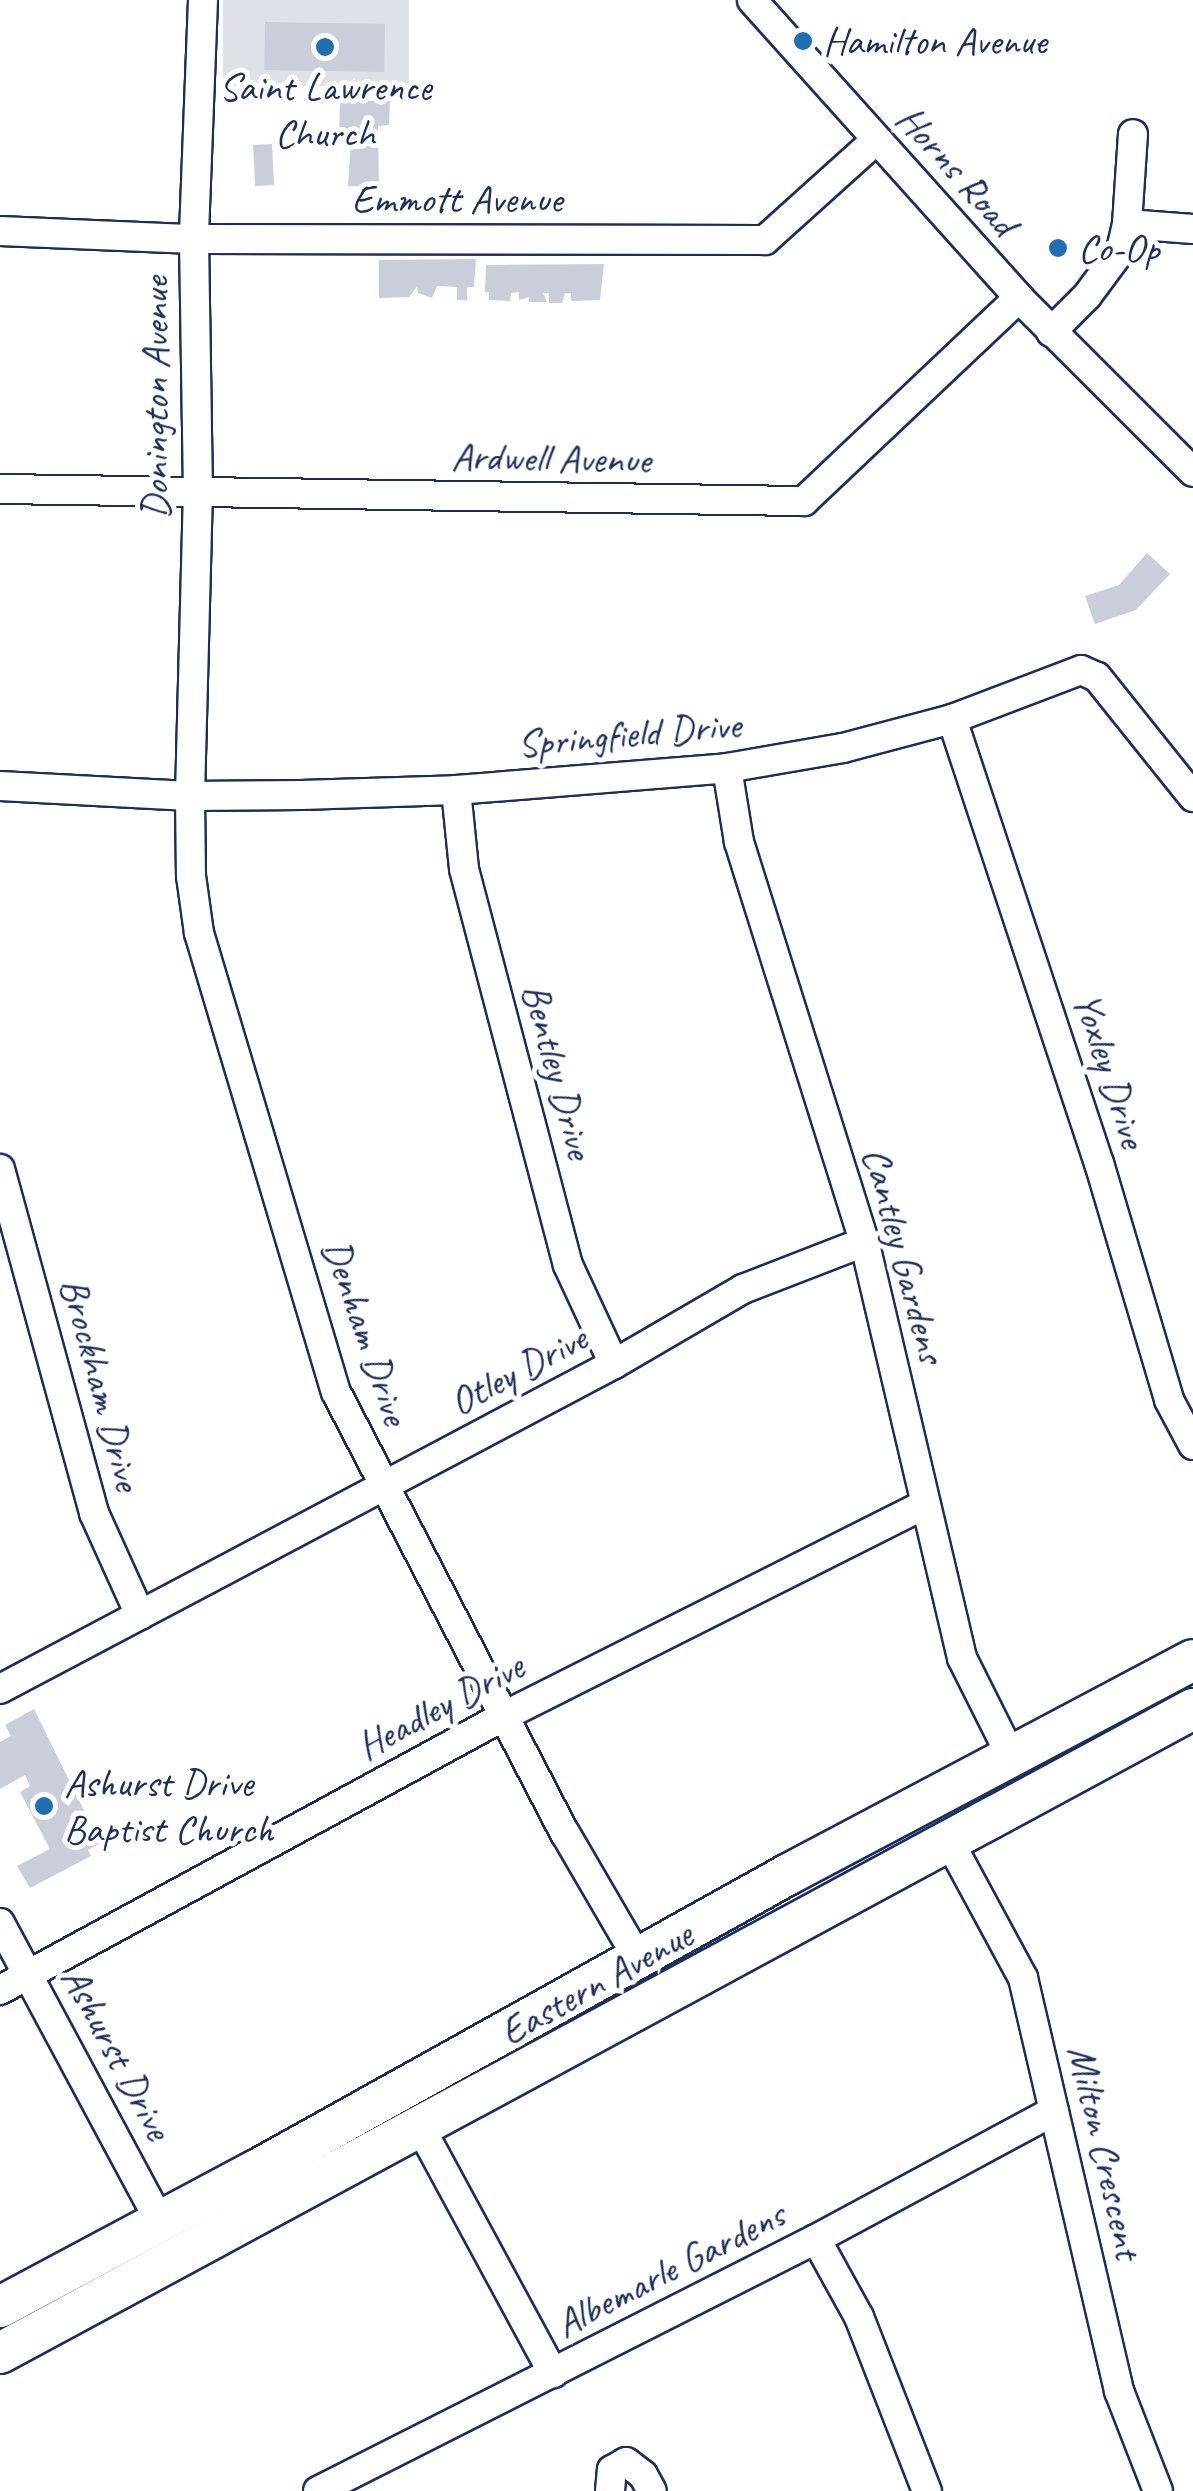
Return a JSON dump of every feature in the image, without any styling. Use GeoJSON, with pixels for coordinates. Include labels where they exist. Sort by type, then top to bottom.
{"type":"FeatureCollection","features":[{"type":"Feature","properties":{"kind":"highway","name":"Eastern Avenue"},"geometry":{"type":"LineString","coordinates":[[0,2307],[639,1960],[788,1874],[1193,1660]]}},
{"type":"Feature","properties":{"kind":"highway","name":"Eastern Avenue"},"geometry":{"type":"LineString","coordinates":[[0,2353],[1193,1709]]}},
{"type":"Feature","properties":{"kind":"street","name":"Donington Avenue"},"geometry":{"type":"LineString","coordinates":[[190,796],[198,490],[194,239],[203,0]]}},
{"type":"Feature","properties":{"kind":"street","name":"Horns Road"},"geometry":{"type":"LineString","coordinates":[[752,0],[1018,298],[1193,472]]}},
{"type":"Feature","properties":{"kind":"street"},"geometry":{"type":"LineString","coordinates":[[1051,332],[1087,296],[1121,250],[1127,224],[1133,134]]}},
{"type":"Feature","properties":{"kind":"street","name":"Emmott Avenue"},"geometry":{"type":"LineString","coordinates":[[0,231],[194,239],[765,240],[875,140]]}},
{"type":"Feature","properties":{"kind":"street"},"geometry":{"type":"LineString","coordinates":[[1127,224],[1193,228]]}},
{"type":"Feature","properties":{"kind":"street","name":"Ardwell Avenue"},"geometry":{"type":"LineString","coordinates":[[0,489],[804,501],[1018,298]]}},
{"type":"Feature","properties":{"kind":"street","name":"Springfield Drive"},"geometry":{"type":"LineString","coordinates":[[0,786],[190,796],[456,790],[727,768],[843,748],[952,719],[1082,670],[1090,672],[1193,797]]}},
{"type":"Feature","properties":{"kind":"street","name":"Yoxley Drive"},"geometry":{"type":"LineString","coordinates":[[952,719],[1099,1163],[1181,1394],[1193,1445]]}},
{"type":"Feature","properties":{"kind":"street","name":"Cantley Gardens"},"geometry":{"type":"LineString","coordinates":[[727,768],[739,842],[864,1242],[962,1658],[1012,1758]]}},
{"type":"Feature","properties":{"kind":"street","name":"Bentley Drive"},"geometry":{"type":"LineString","coordinates":[[456,790],[464,868],[568,1265],[614,1364]]}},
{"type":"Feature","properties":{"kind":"street","name":"Denham Drive"},"geometry":{"type":"LineString","coordinates":[[190,796],[190,876],[198,932],[336,1392],[565,1834],[639,1960]]}},
{"type":"Feature","properties":{"kind":"street","name":"Brockham Drive"},"geometry":{"type":"LineString","coordinates":[[0,1169],[94,1513],[140,1615]]}},
{"type":"Feature","properties":{"kind":"street","name":"Otley Drive"},"geometry":{"type":"LineString","coordinates":[[0,1690],[614,1364],[743,1289],[864,1242]]}},
{"type":"Feature","properties":{"kind":"street","name":"Headley Drive"},"geometry":{"type":"LineString","coordinates":[[0,1990],[506,1715],[924,1504]]}},
{"type":"Feature","properties":{"kind":"street","name":"Milton Crescent"},"geometry":{"type":"LineString","coordinates":[[949,1841],[1023,1978],[1120,2391],[1158,2491]]}},
{"type":"Feature","properties":{"kind":"street","name":"Ashurst Drive"},"geometry":{"type":"LineString","coordinates":[[0,1923],[160,2222]]}},
{"type":"Feature","properties":{"kind":"street","name":"Albemarle Gardens"},"geometry":{"type":"LineString","coordinates":[[318,2491],[816,2239],[1054,2111]]}},
{"type":"Feature","properties":{"kind":"street"},"geometry":{"type":"LineString","coordinates":[[420,2127],[554,2373]]}},
{"type":"Feature","properties":{"kind":"street"},"geometry":{"type":"LineString","coordinates":[[816,2239],[859,2317],[926,2491]]}},
{"type":"Feature","properties":{"kind":"street"},"geometry":{"type":"LineString","coordinates":[[610,2491],[612,2470],[626,2462],[643,2476],[652,2491]]}},
{"type":"Feature","properties":{"kind":"shaded area"},"geometry":{"type":"Polygon","coordinates":[[[223,0],[409,0],[409,86],[223,86],[223,0]]]}},
{"type":"Feature","properties":{"kind":"building","name":"Saint Lawrence Church"},"geometry":{"type":"Polygon","coordinates":[[[265,22],[385,24],[384,72],[264,70],[265,22]]]}},
{"type":"Feature","properties":{"kind":"building"},"geometry":{"type":"Polygon","coordinates":[[[340,101],[390,101],[389,125],[378,126],[379,187],[348,186],[351,139],[339,138],[340,101]]]}},
{"type":"Feature","properties":{"kind":"building"},"geometry":{"type":"Polygon","coordinates":[[[272,144],[274,185],[255,186],[253,145],[272,144]]]}},
{"type":"Feature","properties":{"kind":"building"},"geometry":{"type":"Polygon","coordinates":[[[476,259],[474,287],[467,287],[467,300],[457,300],[457,287],[437,286],[432,298],[418,293],[417,287],[409,297],[379,298],[379,260],[476,259]]]}},
{"type":"Feature","properties":{"kind":"building"},"geometry":{"type":"Polygon","coordinates":[[[604,264],[600,300],[571,301],[571,293],[565,293],[562,303],[549,303],[549,293],[543,293],[547,302],[529,302],[529,297],[519,300],[519,292],[511,293],[510,301],[489,300],[489,292],[485,292],[486,265],[604,264]]]}},
{"type":"Feature","properties":{"kind":"building"},"geometry":{"type":"Polygon","coordinates":[[[1147,553],[1170,574],[1136,610],[1095,624],[1085,596],[1119,585],[1147,553]]]}},
{"type":"Feature","properties":{"kind":"building"},"geometry":{"type":"Polygon","coordinates":[[[34,1709],[100,1843],[88,1850],[91,1856],[30,1888],[17,1866],[50,1849],[20,1792],[30,1786],[25,1775],[0,1789],[0,1742],[11,1736],[5,1725],[34,1709]]]}},
{"type":"Feature","properties":{"kind":"place","name":"Hamilton Avenue"},"geometry":{"type":"Point","coordinates":[803,41]}},
{"type":"Feature","properties":{"kind":"place","name":"Saint Lawrence Church"},"geometry":{"type":"Point","coordinates":[325,47]}},
{"type":"Feature","properties":{"kind":"place","name":"Co-Op"},"geometry":{"type":"Point","coordinates":[1058,248]}},
{"type":"Feature","properties":{"kind":"place","name":"Ashurst Drive Baptist Church"},"geometry":{"type":"Point","coordinates":[44,1806]}}]}
